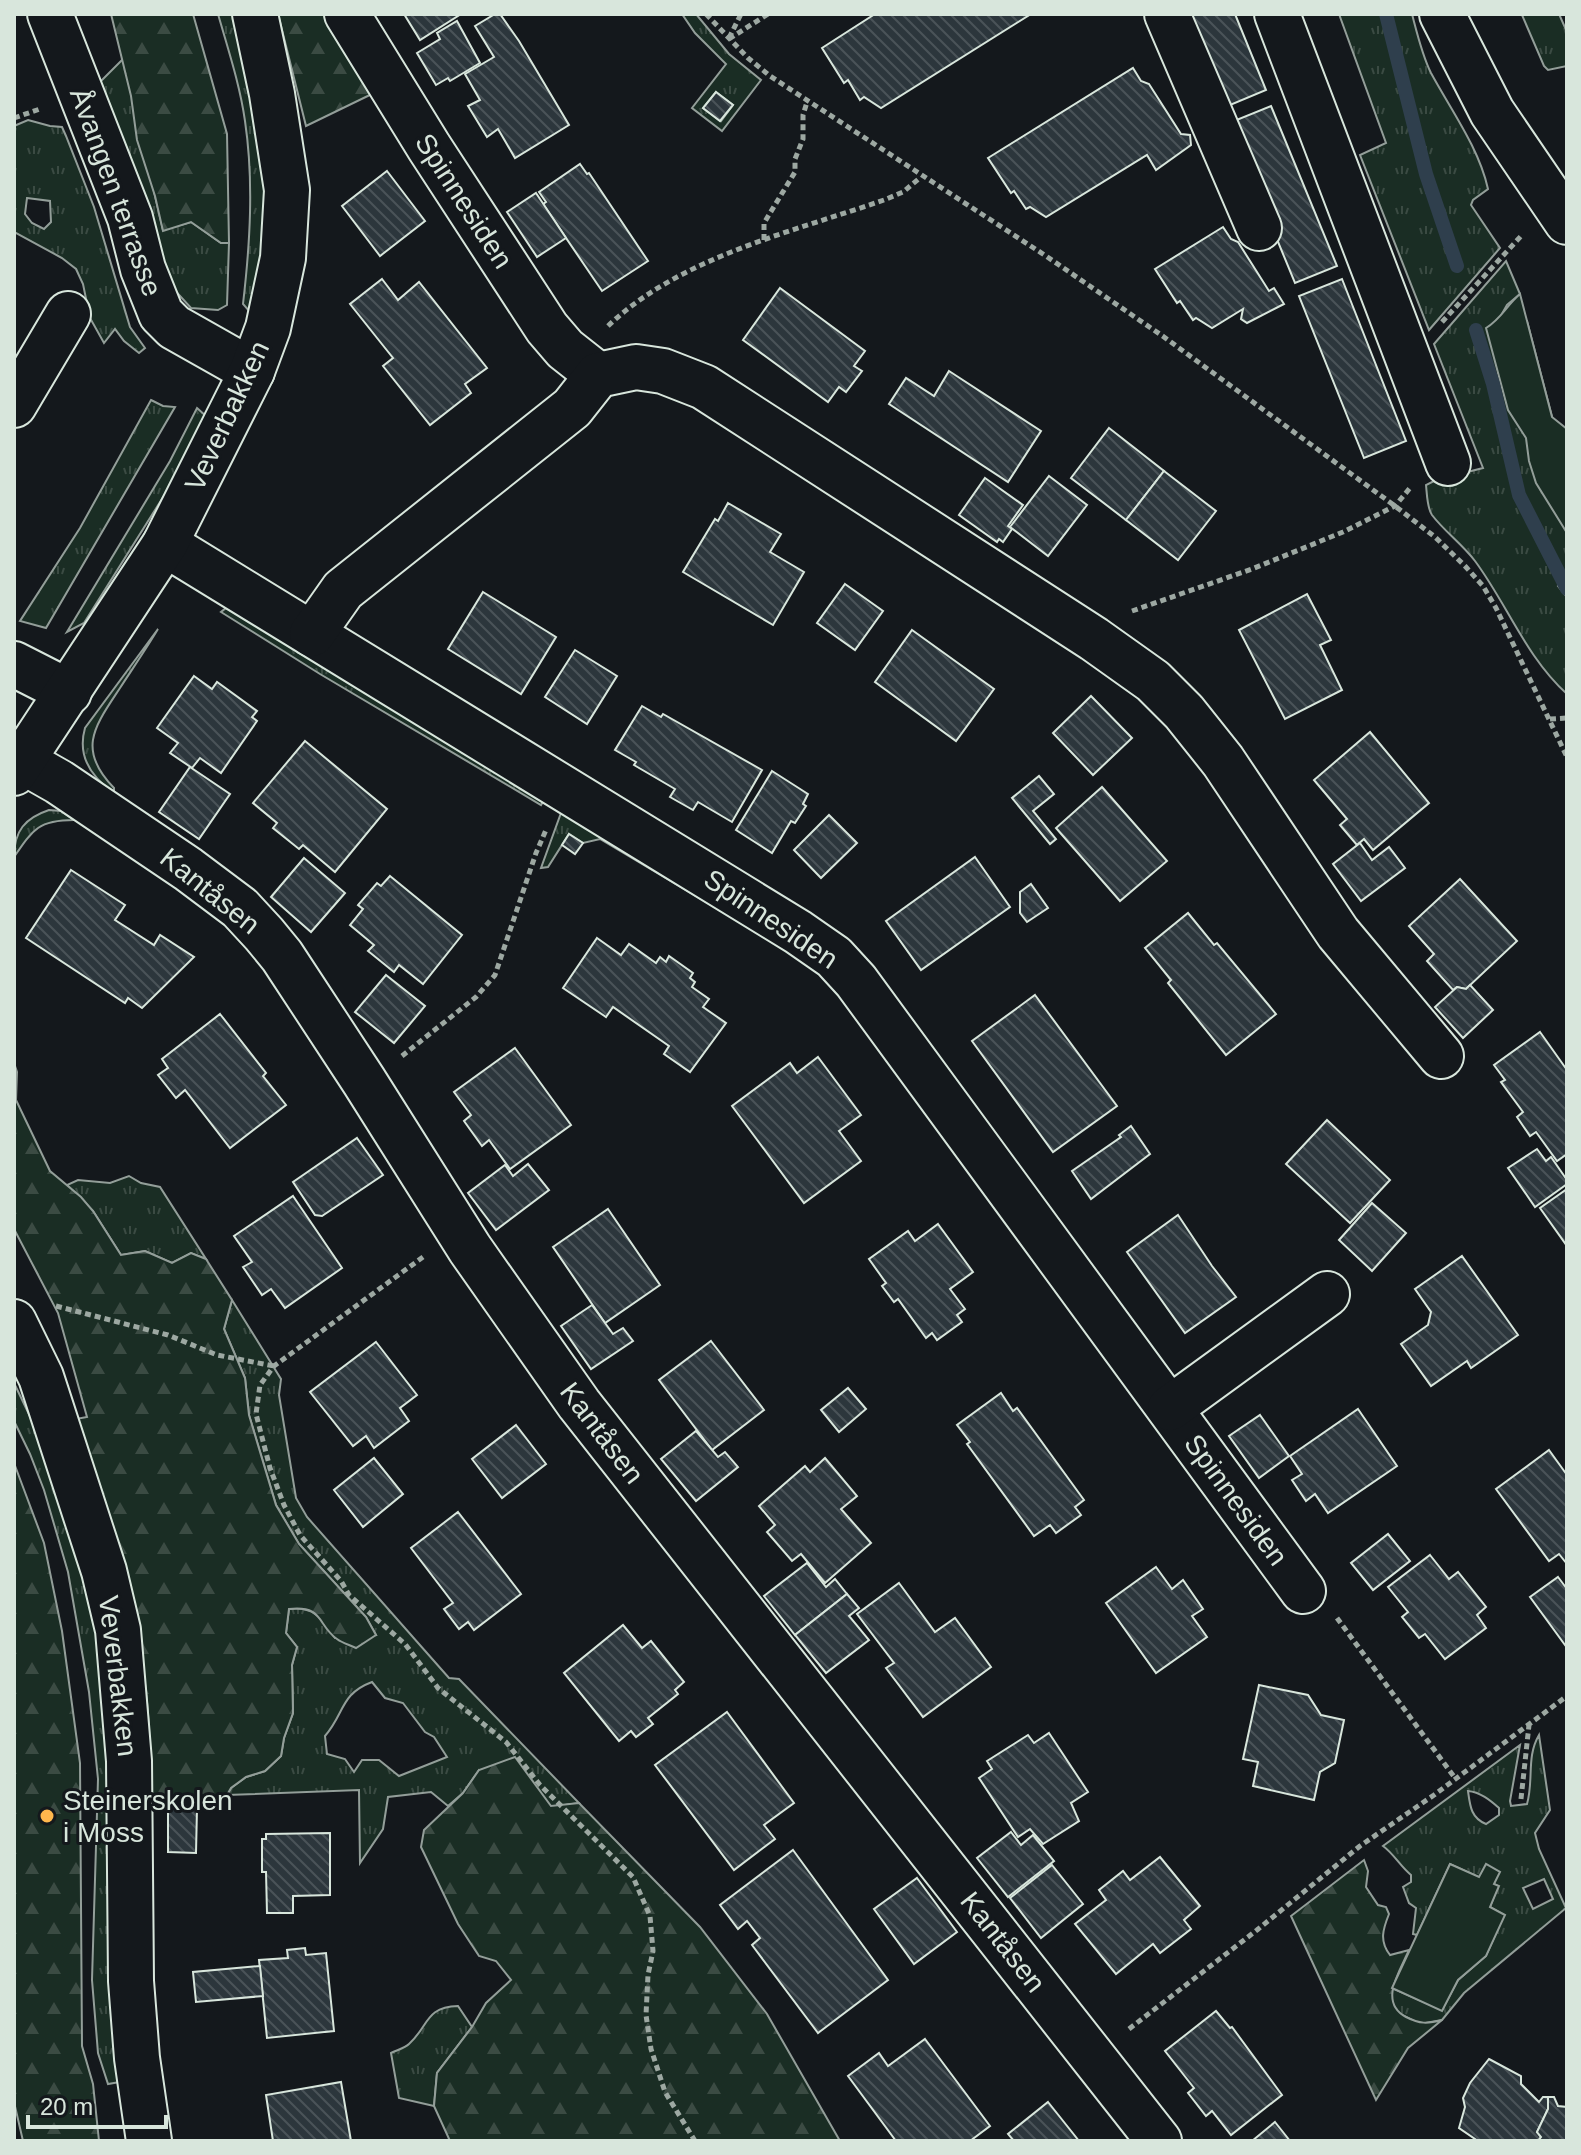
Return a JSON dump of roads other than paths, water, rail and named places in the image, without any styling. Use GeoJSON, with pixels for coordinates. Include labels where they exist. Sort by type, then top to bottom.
{"type":"FeatureCollection","features":[{"type":"Feature","properties":{"kind":"street","name":"Åvangen terrasse"},"geometry":{"type":"LineString","coordinates":[[50,14],[130,218],[143,269],[161,314],[174,327],[252,371]]}},
{"type":"Feature","properties":{"kind":"street","name":"Veverbakken"},"geometry":{"type":"LineString","coordinates":[[18,767],[165,544],[252,371],[277,293],[287,190],[275,107],[255,14]]}},
{"type":"Feature","properties":{"kind":"street","name":"Spinnesiden"},"geometry":{"type":"LineString","coordinates":[[347,14],[547,328],[588,368]]}},
{"type":"Feature","properties":{"kind":"street"},"geometry":{"type":"LineString","coordinates":[[1167,14],[1259,228]]}},
{"type":"Feature","properties":{"kind":"street"},"geometry":{"type":"LineString","coordinates":[[1277,14],[1448,463]]}},
{"type":"Feature","properties":{"kind":"street"},"geometry":{"type":"LineString","coordinates":[[1442,14],[1492,112],[1561,213]]}},
{"type":"Feature","properties":{"kind":"street"},"geometry":{"type":"LineString","coordinates":[[14,405],[68,314]]}},
{"type":"Feature","properties":{"kind":"street"},"geometry":{"type":"LineString","coordinates":[[312,634],[343,590],[572,408],[588,368],[636,367],[663,371],[704,387],[1094,639],[1153,681],[1184,712],[1223,761],[1338,933],[1441,1056]]}},
{"type":"Feature","properties":{"kind":"street","name":"Spinnesiden"},"geometry":{"type":"LineString","coordinates":[[165,544],[798,932],[846,968],[1303,1591]]}},
{"type":"Feature","properties":{"kind":"street"},"geometry":{"type":"LineString","coordinates":[[14,664],[69,692]]}},
{"type":"Feature","properties":{"kind":"street","name":"Kantåsen"},"geometry":{"type":"LineString","coordinates":[[18,767],[59,782],[188,869],[240,908],[282,956],[458,1229],[579,1404],[1159,2141]]}},
{"type":"Feature","properties":{"kind":"street","name":"Spinnesiden"},"geometry":{"type":"LineString","coordinates":[[1170,1408],[1327,1294]]}},
{"type":"Feature","properties":{"kind":"street","name":"Veverbakken"},"geometry":{"type":"LineString","coordinates":[[32,1313],[41,1377],[104,1571],[118,1630],[129,1761],[131,1981],[137,2058],[149,2141]]}},
{"type":"Feature","properties":{"kind":"waterway"},"geometry":{"type":"LineString","coordinates":[[1386,14],[1426,174],[1457,266]]}},
{"type":"Feature","properties":{"kind":"waterway"},"geometry":{"type":"LineString","coordinates":[[1476,330],[1493,384],[1519,495],[1567,589]]}},
{"type":"Feature","properties":{"kind":"place","name":"Steinerskolen i Moss"},"geometry":{"type":"Point","coordinates":[47,1816]}}]}
